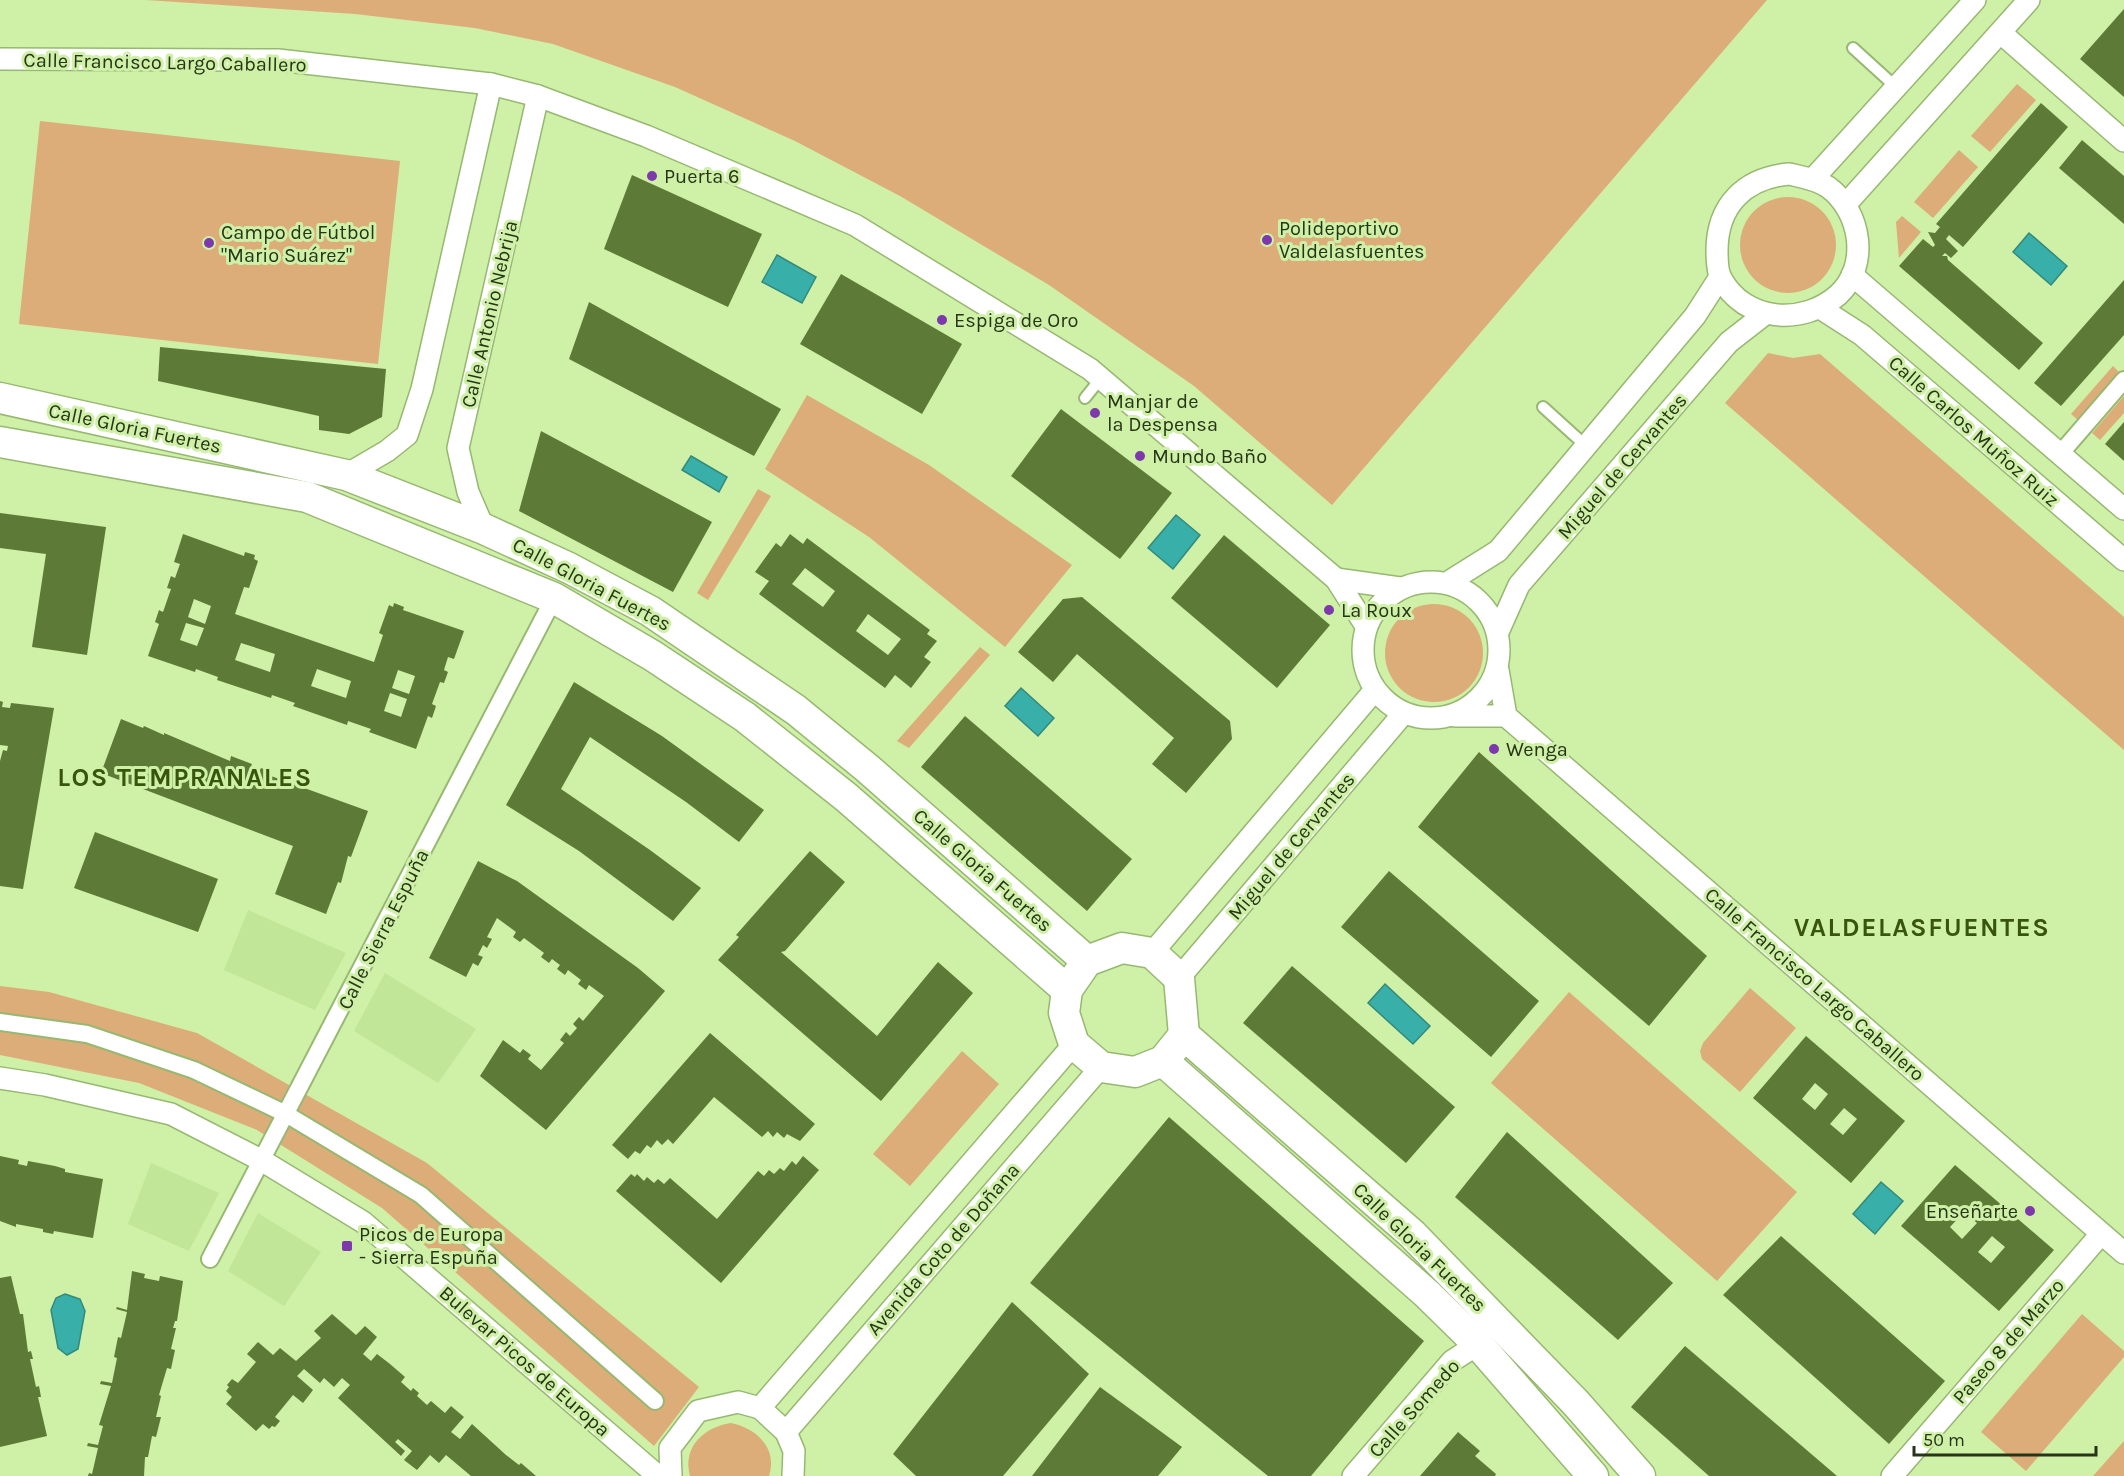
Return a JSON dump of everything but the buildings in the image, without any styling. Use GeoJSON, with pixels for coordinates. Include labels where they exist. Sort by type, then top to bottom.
{"type":"FeatureCollection","features":[{"type":"Feature","properties":{"kind":"main road","name":"Calle Gloria Fuertes"},"geometry":{"type":"LineString","coordinates":[[0,398],[345,475],[484,529],[569,568],[650,611],[796,710],[867,768],[1087,961]]}},
{"type":"Feature","properties":{"kind":"main road","name":"Calle Gloria Fuertes"},"geometry":{"type":"LineString","coordinates":[[0,442],[308,497],[554,598],[653,656],[745,717],[846,797],[1067,990]]}},
{"type":"Feature","properties":{"kind":"main road"},"geometry":{"type":"LineString","coordinates":[[1122,948],[1152,953],[1179,978],[1184,1035],[1163,1061],[1135,1072],[1101,1067],[1074,1044],[1064,1013],[1067,990],[1087,961],[1122,948]]}},
{"type":"Feature","properties":{"kind":"main road","name":"Calle Gloria Fuertes"},"geometry":{"type":"LineString","coordinates":[[1184,1035],[1412,1234],[1575,1402],[1640,1476]]}},
{"type":"Feature","properties":{"kind":"main road","name":"Calle Gloria Fuertes"},"geometry":{"type":"LineString","coordinates":[[1163,1061],[1258,1142],[1469,1335],[1593,1476]]}},
{"type":"Feature","properties":{"kind":"street"},"geometry":{"type":"LineString","coordinates":[[1814,179],[1975,0]]}},
{"type":"Feature","properties":{"kind":"street"},"geometry":{"type":"LineString","coordinates":[[1846,204],[2029,0]]}},
{"type":"Feature","properties":{"kind":"street"},"geometry":{"type":"LineString","coordinates":[[2001,33],[2124,141]]}},
{"type":"Feature","properties":{"kind":"street","name":"Calle Francisco Largo Caballero"},"geometry":{"type":"LineString","coordinates":[[0,59],[278,60],[491,84],[538,96],[646,136],[855,225],[1090,369],[1336,579],[1366,626]]}},
{"type":"Feature","properties":{"kind":"street"},"geometry":{"type":"LineString","coordinates":[[345,475],[387,451],[407,435],[422,389],[491,84]]}},
{"type":"Feature","properties":{"kind":"street","name":"Calle Antonio Nebrija"},"geometry":{"type":"LineString","coordinates":[[484,529],[468,492],[458,448],[538,96]]}},
{"type":"Feature","properties":{"kind":"street"},"geometry":{"type":"LineString","coordinates":[[1789,174],[1814,179],[1828,187],[1846,204],[1856,226],[1858,251],[1852,275],[1839,294],[1820,308],[1802,315],[1765,314],[1739,298],[1720,277],[1717,232],[1732,201],[1750,184],[1773,176],[1789,174]]}},
{"type":"Feature","properties":{"kind":"street","name":"Calle Carlos Muñoz Ruiz"},"geometry":{"type":"LineString","coordinates":[[1852,275],[2124,509]]}},
{"type":"Feature","properties":{"kind":"street","name":"Miguel de Cervantes"},"geometry":{"type":"LineString","coordinates":[[1447,583],[1498,551],[1695,316],[1720,277]]}},
{"type":"Feature","properties":{"kind":"street","name":"Calle Carlos Muñoz Ruiz"},"geometry":{"type":"LineString","coordinates":[[1820,308],[1862,335],[2124,560]]}},
{"type":"Feature","properties":{"kind":"street","name":"Miguel de Cervantes"},"geometry":{"type":"LineString","coordinates":[[1498,632],[1519,585],[1729,342],[1765,314]]}},
{"type":"Feature","properties":{"kind":"street"},"geometry":{"type":"LineString","coordinates":[[2060,454],[2124,380]]}},
{"type":"Feature","properties":{"kind":"street"},"geometry":{"type":"LineString","coordinates":[[1336,579],[1400,588]]}},
{"type":"Feature","properties":{"kind":"street"},"geometry":{"type":"LineString","coordinates":[[1424,581],[1447,583],[1480,601],[1498,632],[1500,651],[1498,670],[1506,716],[1455,716],[1426,720],[1403,714],[1374,691],[1363,663],[1366,626],[1380,602],[1400,588],[1424,581]]}},
{"type":"Feature","properties":{"kind":"street","name":"Calle Sierra Espuña"},"geometry":{"type":"LineString","coordinates":[[210,1259],[554,598]]}},
{"type":"Feature","properties":{"kind":"street"},"geometry":{"type":"LineString","coordinates":[[1455,716],[1482,698],[1498,670]]}},
{"type":"Feature","properties":{"kind":"street","name":"Miguel de Cervantes"},"geometry":{"type":"LineString","coordinates":[[1152,953],[1374,691]]}},
{"type":"Feature","properties":{"kind":"street","name":"Miguel de Cervantes"},"geometry":{"type":"LineString","coordinates":[[1179,978],[1403,714]]}},
{"type":"Feature","properties":{"kind":"street","name":"Calle Francisco Largo Caballero"},"geometry":{"type":"LineString","coordinates":[[1506,716],[2124,1253]]}},
{"type":"Feature","properties":{"kind":"street"},"geometry":{"type":"LineString","coordinates":[[0,1022],[87,1034],[194,1070],[286,1114],[421,1195],[655,1401]]}},
{"type":"Feature","properties":{"kind":"street","name":"Avenida Coto de Doñana"},"geometry":{"type":"LineString","coordinates":[[760,1408],[1074,1044]]}},
{"type":"Feature","properties":{"kind":"street","name":"Avenida Coto de Doñana"},"geometry":{"type":"LineString","coordinates":[[786,1432],[1101,1067]]}},
{"type":"Feature","properties":{"kind":"street","name":"Bulevar Picos de Europa"},"geometry":{"type":"LineString","coordinates":[[0,1078],[45,1085],[171,1114],[261,1160],[363,1222],[658,1476]]}},
{"type":"Feature","properties":{"kind":"street","name":"Paseo 8 de Marzo"},"geometry":{"type":"LineString","coordinates":[[1892,1476],[2102,1234]]}},
{"type":"Feature","properties":{"kind":"street","name":"Calle Somedo"},"geometry":{"type":"LineString","coordinates":[[1353,1476],[1452,1361],[1469,1335]]}},
{"type":"Feature","properties":{"kind":"street"},"geometry":{"type":"LineString","coordinates":[[671,1476],[670,1448],[698,1411],[738,1402],[760,1408],[786,1432],[794,1451],[793,1476]]}},
{"type":"Feature","properties":{"kind":"lane"},"geometry":{"type":"LineString","coordinates":[[1853,48],[1897,88]]}},
{"type":"Feature","properties":{"kind":"lane"},"geometry":{"type":"LineString","coordinates":[[1085,398],[1101,378]]}},
{"type":"Feature","properties":{"kind":"lane"},"geometry":{"type":"LineString","coordinates":[[1543,407],[1586,446]]}},
{"type":"Feature","properties":{"kind":"shaded area","name":"Polideportivo Valdelasfuentes"},"geometry":{"type":"Polygon","coordinates":[[[146,0],[1767,0],[1332,505],[1194,386],[1049,285],[900,196],[795,141],[675,87],[553,44],[475,28],[355,14],[146,0]]]}},
{"type":"Feature","properties":{"kind":"shaded area"},"geometry":{"type":"Polygon","coordinates":[[[2017,84],[2036,100],[1990,152],[1971,136],[2017,84]]]}},
{"type":"Feature","properties":{"kind":"shaded area","name":"Campo de Fútbol \"Mario Suárez\""},"geometry":{"type":"Polygon","coordinates":[[[40,121],[400,161],[378,364],[19,324],[40,121]]]}},
{"type":"Feature","properties":{"kind":"shaded area"},"geometry":{"type":"Polygon","coordinates":[[[1959,150],[1978,167],[1933,218],[1914,202],[1959,150]]]}},
{"type":"Feature","properties":{"kind":"shaded area"},"geometry":{"type":"Polygon","coordinates":[[[1788,197],[1806,201],[1822,211],[1832,227],[1836,245],[1832,263],[1822,279],[1806,289],[1788,293],[1770,289],[1754,279],[1744,263],[1740,245],[1744,227],[1754,211],[1770,201],[1788,197]]]}},
{"type":"Feature","properties":{"kind":"shaded area"},"geometry":{"type":"Polygon","coordinates":[[[1902,216],[1921,232],[1899,258],[1896,222],[1902,216]]]}},
{"type":"Feature","properties":{"kind":"shaded area"},"geometry":{"type":"Polygon","coordinates":[[[1768,353],[1793,358],[1820,354],[2124,617],[2124,750],[1725,403],[1768,353]]]}},
{"type":"Feature","properties":{"kind":"shaded area"},"geometry":{"type":"Polygon","coordinates":[[[2113,366],[2120,373],[2078,420],[2071,414],[2113,366]]]}},
{"type":"Feature","properties":{"kind":"shaded area"},"geometry":{"type":"Polygon","coordinates":[[[807,395],[929,465],[1072,565],[1005,647],[869,537],[765,469],[807,395]]]}},
{"type":"Feature","properties":{"kind":"shaded area"},"geometry":{"type":"Polygon","coordinates":[[[2124,396],[2124,413],[2100,440],[2092,433],[2124,396]]]}},
{"type":"Feature","properties":{"kind":"shaded area"},"geometry":{"type":"Polygon","coordinates":[[[758,489],[771,496],[708,600],[697,593],[758,489]]]}},
{"type":"Feature","properties":{"kind":"shaded area"},"geometry":{"type":"Polygon","coordinates":[[[1434,604],[1453,608],[1469,618],[1479,634],[1483,653],[1479,672],[1469,688],[1453,698],[1434,702],[1415,698],[1399,688],[1389,672],[1385,653],[1389,634],[1399,618],[1415,608],[1434,604]]]}},
{"type":"Feature","properties":{"kind":"shaded area"},"geometry":{"type":"Polygon","coordinates":[[[980,647],[990,655],[909,748],[897,741],[980,647]]]}},
{"type":"Feature","properties":{"kind":"shaded area"},"geometry":{"type":"Polygon","coordinates":[[[248,910],[346,953],[315,1010],[224,970],[248,910]]]}},
{"type":"Feature","properties":{"kind":"shaded area"},"geometry":{"type":"Polygon","coordinates":[[[385,973],[476,1029],[438,1083],[354,1031],[385,973]]]}},
{"type":"Feature","properties":{"kind":"shaded area"},"geometry":{"type":"Polygon","coordinates":[[[0,986],[49,992],[197,1033],[427,1163],[699,1387],[654,1446],[382,1208],[257,1130],[139,1083],[0,1055],[0,986]]]}},
{"type":"Feature","properties":{"kind":"shaded area"},"geometry":{"type":"Polygon","coordinates":[[[1750,988],[1796,1028],[1740,1092],[1702,1059],[1700,1051],[1703,1043],[1750,988]]]}},
{"type":"Feature","properties":{"kind":"shaded area"},"geometry":{"type":"Polygon","coordinates":[[[1569,992],[1797,1192],[1717,1281],[1491,1083],[1569,992]]]}},
{"type":"Feature","properties":{"kind":"shaded area"},"geometry":{"type":"Polygon","coordinates":[[[962,1051],[999,1084],[910,1186],[873,1154],[962,1051]]]}},
{"type":"Feature","properties":{"kind":"shaded area"},"geometry":{"type":"Polygon","coordinates":[[[151,1163],[219,1193],[189,1251],[128,1224],[151,1163]]]}},
{"type":"Feature","properties":{"kind":"shaded area"},"geometry":{"type":"Polygon","coordinates":[[[258,1213],[321,1252],[284,1306],[228,1271],[258,1213]]]}},
{"type":"Feature","properties":{"kind":"shaded area"},"geometry":{"type":"Polygon","coordinates":[[[2082,1314],[2124,1351],[2124,1357],[2026,1471],[1981,1432],[2082,1314]]]}},
{"type":"Feature","properties":{"kind":"shaded area"},"geometry":{"type":"Polygon","coordinates":[[[731,1423],[749,1429],[763,1441],[770,1457],[769,1476],[690,1476],[689,1456],[697,1440],[712,1429],[731,1423]]]}},
{"type":"Feature","properties":{"kind":"shaded area"},"geometry":{"type":"Polygon","coordinates":[[[2124,1441],[2124,1476],[2093,1476],[2124,1441]]]}},
{"type":"Feature","properties":{"kind":"water"},"geometry":{"type":"Polygon","coordinates":[[[2029,233],[2067,266],[2051,285],[2013,252],[2029,233]]]}},
{"type":"Feature","properties":{"kind":"water"},"geometry":{"type":"Polygon","coordinates":[[[777,255],[816,277],[802,303],[762,282],[777,255]]]}},
{"type":"Feature","properties":{"kind":"water"},"geometry":{"type":"Polygon","coordinates":[[[691,456],[727,477],[719,492],[682,470],[691,456]]]}},
{"type":"Feature","properties":{"kind":"water"},"geometry":{"type":"Polygon","coordinates":[[[1176,515],[1200,535],[1173,569],[1148,548],[1176,515]]]}},
{"type":"Feature","properties":{"kind":"water"},"geometry":{"type":"Polygon","coordinates":[[[1021,688],[1054,718],[1038,736],[1005,706],[1021,688]]]}},
{"type":"Feature","properties":{"kind":"water"},"geometry":{"type":"Polygon","coordinates":[[[1385,984],[1430,1026],[1413,1044],[1368,1003],[1385,984]]]}},
{"type":"Feature","properties":{"kind":"water"},"geometry":{"type":"Polygon","coordinates":[[[1881,1182],[1903,1201],[1875,1234],[1853,1214],[1881,1182]]]}},
{"type":"Feature","properties":{"kind":"water"},"geometry":{"type":"Polygon","coordinates":[[[65,1294],[80,1299],[85,1311],[78,1349],[67,1355],[58,1348],[51,1310],[56,1298],[65,1294]]]}},
{"type":"Feature","properties":{"kind":"place","name":"Puerta 6"},"geometry":{"type":"Point","coordinates":[652,176]}},
{"type":"Feature","properties":{"kind":"place","name":"Polideportivo Valdelasfuentes"},"geometry":{"type":"Point","coordinates":[1267,240]}},
{"type":"Feature","properties":{"kind":"place","name":"Campo de Fútbol \"Mario Suárez\""},"geometry":{"type":"Point","coordinates":[209,243]}},
{"type":"Feature","properties":{"kind":"place","name":"Espiga de Oro"},"geometry":{"type":"Point","coordinates":[942,320]}},
{"type":"Feature","properties":{"kind":"place","name":"Manjar de la Despensa"},"geometry":{"type":"Point","coordinates":[1095,413]}},
{"type":"Feature","properties":{"kind":"place","name":"Mundo Baño"},"geometry":{"type":"Point","coordinates":[1140,456]}},
{"type":"Feature","properties":{"kind":"place","name":"La Roux"},"geometry":{"type":"Point","coordinates":[1329,610]}},
{"type":"Feature","properties":{"kind":"place","name":"Wenga"},"geometry":{"type":"Point","coordinates":[1494,749]}},
{"type":"Feature","properties":{"kind":"place","name":"Enseñarte"},"geometry":{"type":"Point","coordinates":[2030,1211]}},
{"type":"Feature","properties":{"kind":"place","name":"Picos de Europa - Sierra Espuña"},"geometry":{"type":"Point","coordinates":[347,1246]}},
{"type":"Feature","properties":{"kind":"district","name":"LOS TEMPRANALES"},"geometry":{"type":"Point","coordinates":[185,777]}},
{"type":"Feature","properties":{"kind":"district","name":"VALDELASFUENTES"},"geometry":{"type":"Point","coordinates":[1922,927]}}]}
